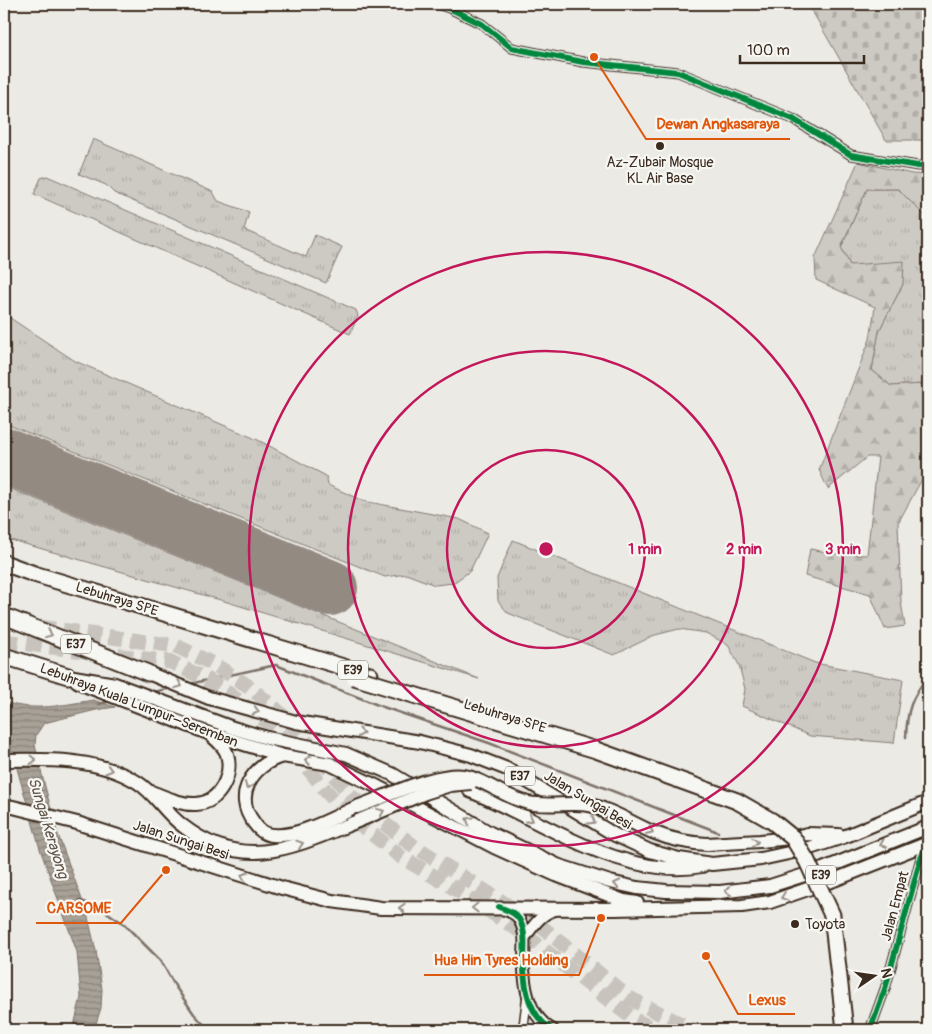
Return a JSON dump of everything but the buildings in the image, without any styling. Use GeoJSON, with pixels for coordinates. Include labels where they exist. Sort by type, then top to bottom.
{"type":"FeatureCollection","features":[{"type":"Feature","properties":{"kind":"highway","name":"Lebuhraya SPE"},"geometry":{"type":"LineString","coordinates":[[4,563],[596,744],[739,795],[775,813],[797,833],[828,889],[836,916],[851,1030]]}},
{"type":"Feature","properties":{"kind":"highway","name":"Lebuhraya SPE"},"geometry":{"type":"LineString","coordinates":[[4,570],[596,750],[737,801],[772,821],[793,838],[821,890],[832,915],[846,1030]]}},
{"type":"Feature","properties":{"kind":"highway","name":"E37"},"geometry":{"type":"LineString","coordinates":[[4,616],[148,673]]}},
{"type":"Feature","properties":{"kind":"highway","name":"Lebuhraya Kuala Lumpur–Seremban"},"geometry":{"type":"LineString","coordinates":[[4,656],[68,676]]}},
{"type":"Feature","properties":{"kind":"main road","name":"Jalan Sungai Besi"},"geometry":{"type":"LineString","coordinates":[[148,673],[210,698],[296,722],[420,742],[471,755],[507,769],[615,835],[650,852],[679,859],[712,864],[761,859],[807,849],[846,836],[928,802]]}},
{"type":"Feature","properties":{"kind":"main road"},"geometry":{"type":"LineString","coordinates":[[68,676],[115,684],[233,728],[266,738],[346,754],[392,774],[490,833],[557,865],[610,882],[637,888],[666,891],[720,892],[770,886],[823,869],[928,827]]}},
{"type":"Feature","properties":{"kind":"main road","name":"Lebuhraya Kuala Lumpur–Seremban"},"geometry":{"type":"LineString","coordinates":[[68,676],[89,687],[208,733],[283,756],[330,764],[556,875],[624,901],[677,908]]}},
{"type":"Feature","properties":{"kind":"main road"},"geometry":{"type":"LineString","coordinates":[[151,792],[186,803],[198,804],[214,797],[226,780],[228,765],[226,753],[221,744],[208,733]]}},
{"type":"Feature","properties":{"kind":"main road"},"geometry":{"type":"LineString","coordinates":[[283,756],[273,759],[258,768],[245,793],[244,802],[250,818],[264,832],[271,835],[297,832],[430,779],[466,776],[528,802],[592,805],[668,838],[684,842],[707,844],[760,842],[807,834],[846,836]]}},
{"type":"Feature","properties":{"kind":"main road"},"geometry":{"type":"LineString","coordinates":[[4,760],[62,760],[103,768],[121,774],[151,792],[172,818],[193,834],[223,848],[245,853],[263,853],[294,846],[436,789],[461,783],[488,786]]}},
{"type":"Feature","properties":{"kind":"main road"},"geometry":{"type":"LineString","coordinates":[[409,800],[450,791],[470,792],[507,807],[579,844],[629,861],[685,869],[712,864]]}},
{"type":"Feature","properties":{"kind":"main road","name":"Jalan Sungai Besi"},"geometry":{"type":"LineString","coordinates":[[9,807],[77,823],[282,888],[332,901],[381,908],[430,909],[499,907],[677,908]]}},
{"type":"Feature","properties":{"kind":"main road","name":"E37"},"geometry":{"type":"LineString","coordinates":[[677,908],[742,906],[770,902],[834,880],[928,843]]}},
{"type":"Feature","properties":{"kind":"street"},"geometry":{"type":"LineString","coordinates":[[437,4],[482,24],[512,48],[583,62],[678,72],[793,119],[851,154],[918,166],[928,166]]}},
{"type":"Feature","properties":{"kind":"street","name":"Jalan Empat"},"geometry":{"type":"LineString","coordinates":[[870,1030],[885,989],[920,860],[924,850],[928,847]]}},
{"type":"Feature","properties":{"kind":"street"},"geometry":{"type":"LineString","coordinates":[[499,907],[511,912],[518,918],[525,937],[524,969],[532,1008],[539,1019],[553,1030]]}},
{"type":"Feature","properties":{"kind":"street"},"geometry":{"type":"LineString","coordinates":[[525,937],[539,918],[548,912],[561,908]]}},
{"type":"Feature","properties":{"kind":"street"},"geometry":{"type":"LineString","coordinates":[[524,1030],[528,994]]}},
{"type":"Feature","properties":{"kind":"green space"},"geometry":{"type":"Polygon","coordinates":[[[810,4],[928,4],[928,140],[886,140],[811,9],[810,4]]]}},
{"type":"Feature","properties":{"kind":"green space"},"geometry":{"type":"Polygon","coordinates":[[[93,139],[213,192],[218,201],[249,212],[244,230],[306,257],[315,235],[342,247],[326,283],[114,193],[106,185],[79,174],[93,139]]]}},
{"type":"Feature","properties":{"kind":"green space"},"geometry":{"type":"Polygon","coordinates":[[[858,162],[912,174],[928,175],[928,219],[898,189],[867,189],[841,247],[850,265],[904,261],[903,284],[879,331],[872,370],[891,386],[923,384],[928,353],[928,479],[922,479],[898,523],[901,602],[905,626],[885,629],[870,594],[805,576],[810,549],[837,554],[867,555],[878,457],[867,457],[828,489],[819,470],[870,339],[875,307],[816,280],[815,258],[858,162]]]}},
{"type":"Feature","properties":{"kind":"green space"},"geometry":{"type":"Polygon","coordinates":[[[47,176],[356,310],[358,316],[350,334],[34,194],[41,178],[47,176]]]}},
{"type":"Feature","properties":{"kind":"green space"},"geometry":{"type":"Polygon","coordinates":[[[867,189],[898,189],[928,219],[928,353],[923,384],[891,386],[872,370],[879,331],[903,284],[850,265],[841,248],[867,189]]]}},
{"type":"Feature","properties":{"kind":"green space"},"geometry":{"type":"Polygon","coordinates":[[[4,314],[75,361],[258,440],[326,476],[328,485],[363,501],[459,519],[488,533],[470,571],[453,583],[435,585],[406,574],[385,577],[4,423],[4,314]]]}},
{"type":"Feature","properties":{"kind":"green space"},"geometry":{"type":"Polygon","coordinates":[[[4,486],[479,679],[224,601],[4,538],[4,486]]]}},
{"type":"Feature","properties":{"kind":"green space"},"geometry":{"type":"Polygon","coordinates":[[[513,540],[815,663],[903,680],[894,743],[810,736],[742,706],[745,689],[739,665],[728,645],[706,633],[679,629],[655,635],[614,655],[508,613],[498,601],[497,578],[513,540]]]}},
{"type":"Feature","properties":{"kind":"water","name":"Sungai Kerayong"},"geometry":{"type":"Polygon","coordinates":[[[93,700],[115,707],[44,723],[36,735],[35,745],[57,832],[87,913],[102,989],[101,1008],[94,1030],[73,1030],[81,997],[77,952],[40,849],[12,751],[4,736],[4,702],[27,707],[38,707],[93,700]]]}},
{"type":"Feature","properties":{"kind":"waterway"},"geometry":{"type":"LineString","coordinates":[[189,684],[276,665],[383,707],[489,743],[718,832]]}},
{"type":"Feature","properties":{"kind":"waterway"},"geometry":{"type":"LineString","coordinates":[[906,737],[907,719],[911,705],[928,676]]}},
{"type":"Feature","properties":{"kind":"waterway"},"geometry":{"type":"LineString","coordinates":[[153,692],[172,688]]}},
{"type":"Feature","properties":{"kind":"waterway"},"geometry":{"type":"LineString","coordinates":[[99,704],[111,701]]}},
{"type":"Feature","properties":{"kind":"waterway"},"geometry":{"type":"LineString","coordinates":[[79,900],[102,909],[124,924],[161,961],[194,1014],[209,1030]]}},
{"type":"Feature","properties":{"kind":"runway"},"geometry":{"type":"LineString","coordinates":[[4,455],[330,588]]}},
{"type":"Feature","properties":{"kind":"tunnel"},"geometry":{"type":"LineString","coordinates":[[40,627],[176,646],[215,665],[248,686],[279,712],[305,740],[351,796],[411,844],[543,928],[629,998],[693,1030]]}},
{"type":"Feature","properties":{"kind":"tunnel"},"geometry":{"type":"LineString","coordinates":[[4,641],[171,662],[216,684],[268,723],[345,811],[401,857],[449,885],[517,929],[635,1020],[656,1030]]}},
{"type":"Feature","properties":{"kind":"cycle path"},"geometry":{"type":"LineString","coordinates":[[437,4],[482,24],[512,48],[583,62],[678,72],[793,119],[851,155],[928,166]]}},
{"type":"Feature","properties":{"kind":"cycle path"},"geometry":{"type":"LineString","coordinates":[[870,1030],[885,989],[920,861],[928,847]]}},
{"type":"Feature","properties":{"kind":"cycle path"},"geometry":{"type":"LineString","coordinates":[[499,907],[510,911],[519,919],[522,925],[528,996],[539,1019],[553,1030]]}},
{"type":"Feature","properties":{"kind":"place","name":"Dewan Angkasaraya"},"geometry":{"type":"Point","coordinates":[594,57]}},
{"type":"Feature","properties":{"kind":"place","name":"Az-Zubair Mosque KL Air Base"},"geometry":{"type":"Point","coordinates":[660,146]}},
{"type":"Feature","properties":{"kind":"place","name":"CARSOME"},"geometry":{"type":"Point","coordinates":[166,870]}},
{"type":"Feature","properties":{"kind":"place","name":"Hua Hin Tyres Holding"},"geometry":{"type":"Point","coordinates":[601,918]}},
{"type":"Feature","properties":{"kind":"place","name":"Toyota"},"geometry":{"type":"Point","coordinates":[795,924]}},
{"type":"Feature","properties":{"kind":"place","name":"Lexus"},"geometry":{"type":"Point","coordinates":[706,956]}}]}
